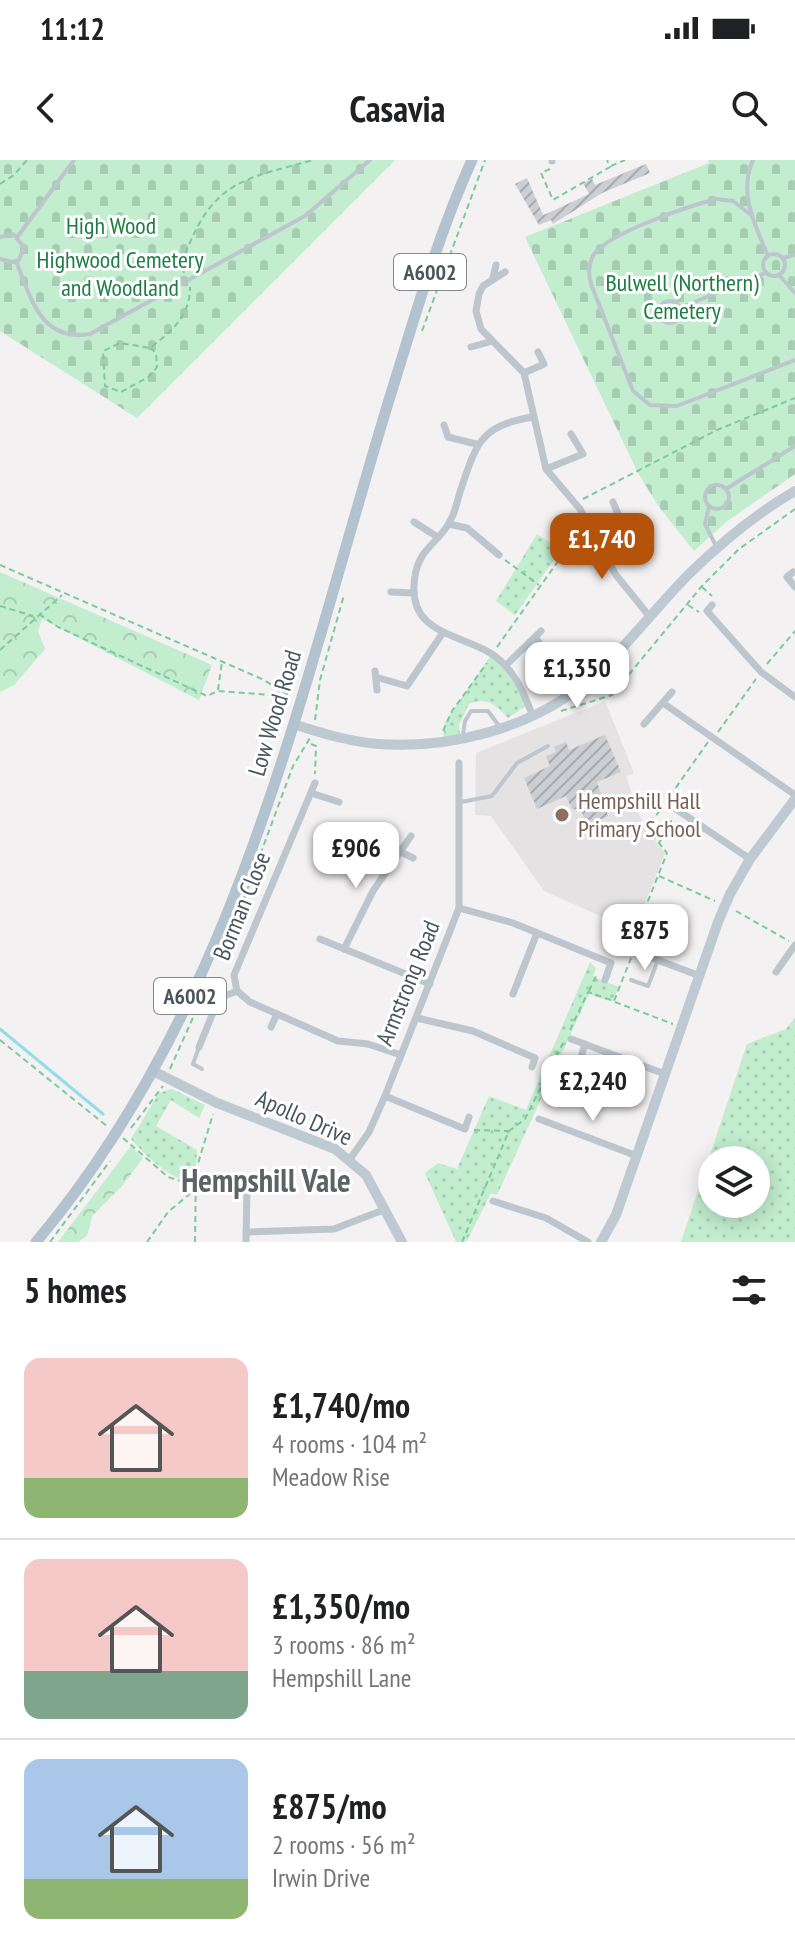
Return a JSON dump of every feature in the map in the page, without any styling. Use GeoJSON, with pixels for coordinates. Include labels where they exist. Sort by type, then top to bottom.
{"type":"FeatureCollection","features":[{"type":"Feature","properties":{"kind":"main road","name":"Low Wood Road"},"geometry":{"type":"LineString","coordinates":[[36,1242],[73,1198],[153,1071],[219,934],[257,843],[296,725],[410,331],[472,160]]}},
{"type":"Feature","properties":{"kind":"street"},"geometry":{"type":"LineString","coordinates":[[493,278],[496,265]]}},
{"type":"Feature","properties":{"kind":"street"},"geometry":{"type":"LineString","coordinates":[[505,272],[493,278],[479,294],[476,311],[489,342],[524,373],[546,469],[575,503],[629,593],[650,617]]}},
{"type":"Feature","properties":{"kind":"street"},"geometry":{"type":"LineString","coordinates":[[471,347],[489,342]]}},
{"type":"Feature","properties":{"kind":"street"},"geometry":{"type":"LineString","coordinates":[[524,373],[544,364],[538,352]]}},
{"type":"Feature","properties":{"kind":"street"},"geometry":{"type":"LineString","coordinates":[[532,714],[517,680],[506,665],[492,654],[442,634],[428,623],[414,593],[419,561],[436,536],[449,524],[476,444],[497,426],[533,417]]}},
{"type":"Feature","properties":{"kind":"street"},"geometry":{"type":"LineString","coordinates":[[444,425],[448,437],[476,444]]}},
{"type":"Feature","properties":{"kind":"street"},"geometry":{"type":"LineString","coordinates":[[546,469],[583,454],[571,434]]}},
{"type":"Feature","properties":{"kind":"street"},"geometry":{"type":"LineString","coordinates":[[296,725],[376,744],[443,741],[500,728],[556,703],[584,684],[717,548],[765,508],[795,491]]}},
{"type":"Feature","properties":{"kind":"street"},"geometry":{"type":"LineString","coordinates":[[602,549],[628,538],[613,502]]}},
{"type":"Feature","properties":{"kind":"street"},"geometry":{"type":"LineString","coordinates":[[414,522],[436,536]]}},
{"type":"Feature","properties":{"kind":"street"},"geometry":{"type":"LineString","coordinates":[[449,524],[467,528],[499,555]]}},
{"type":"Feature","properties":{"kind":"street"},"geometry":{"type":"LineString","coordinates":[[793,572],[787,577],[795,587]]}},
{"type":"Feature","properties":{"kind":"street"},"geometry":{"type":"LineString","coordinates":[[391,592],[414,593]]}},
{"type":"Feature","properties":{"kind":"street"},"geometry":{"type":"LineString","coordinates":[[709,608],[761,672],[795,697]]}},
{"type":"Feature","properties":{"kind":"street"},"geometry":{"type":"LineString","coordinates":[[377,690],[377,675],[407,686],[442,634]]}},
{"type":"Feature","properties":{"kind":"street"},"geometry":{"type":"LineString","coordinates":[[506,665],[538,634],[543,648]]}},
{"type":"Feature","properties":{"kind":"street"},"geometry":{"type":"LineString","coordinates":[[644,724],[672,692]]}},
{"type":"Feature","properties":{"kind":"street"},"geometry":{"type":"LineString","coordinates":[[601,1242],[616,1215],[730,894],[750,859],[795,797],[663,703]]}},
{"type":"Feature","properties":{"kind":"street","name":"Armstrong Road"},"geometry":{"type":"LineString","coordinates":[[350,1159],[369,1132],[385,1096],[459,908],[459,763]]}},
{"type":"Feature","properties":{"kind":"street","name":"Borman Close"},"geometry":{"type":"LineString","coordinates":[[315,783],[234,975],[237,991],[250,1002],[338,1041],[368,1044],[401,1055]]}},
{"type":"Feature","properties":{"kind":"street"},"geometry":{"type":"LineString","coordinates":[[311,793],[339,802]]}},
{"type":"Feature","properties":{"kind":"street"},"geometry":{"type":"LineString","coordinates":[[671,808],[750,859]]}},
{"type":"Feature","properties":{"kind":"street"},"geometry":{"type":"LineString","coordinates":[[344,949],[373,891],[411,836]]}},
{"type":"Feature","properties":{"kind":"street"},"geometry":{"type":"LineString","coordinates":[[401,852],[413,858]]}},
{"type":"Feature","properties":{"kind":"street"},"geometry":{"type":"LineString","coordinates":[[459,908],[479,911],[611,963],[605,980]]}},
{"type":"Feature","properties":{"kind":"street"},"geometry":{"type":"LineString","coordinates":[[655,932],[647,956],[700,976]]}},
{"type":"Feature","properties":{"kind":"street"},"geometry":{"type":"LineString","coordinates":[[513,994],[537,933]]}},
{"type":"Feature","properties":{"kind":"street"},"geometry":{"type":"LineString","coordinates":[[320,939],[430,984]]}},
{"type":"Feature","properties":{"kind":"street"},"geometry":{"type":"LineString","coordinates":[[776,972],[795,945]]}},
{"type":"Feature","properties":{"kind":"street","name":"Borman Close"},"geometry":{"type":"LineString","coordinates":[[199,1047],[219,998],[237,991]]}},
{"type":"Feature","properties":{"kind":"street"},"geometry":{"type":"LineString","coordinates":[[271,1027],[277,1014]]}},
{"type":"Feature","properties":{"kind":"street"},"geometry":{"type":"LineString","coordinates":[[417,1018],[473,1031],[535,1058],[532,1067]]}},
{"type":"Feature","properties":{"kind":"street"},"geometry":{"type":"LineString","coordinates":[[571,1039],[665,1074]]}},
{"type":"Feature","properties":{"kind":"street"},"geometry":{"type":"LineString","coordinates":[[581,1057],[585,1044]]}},
{"type":"Feature","properties":{"kind":"street","name":"Apollo Drive"},"geometry":{"type":"LineString","coordinates":[[153,1071],[217,1103],[307,1137],[350,1159],[366,1175],[402,1242]]}},
{"type":"Feature","properties":{"kind":"street"},"geometry":{"type":"LineString","coordinates":[[385,1096],[465,1129],[469,1117]]}},
{"type":"Feature","properties":{"kind":"street"},"geometry":{"type":"LineString","coordinates":[[539,1119],[637,1156]]}},
{"type":"Feature","properties":{"kind":"street"},"geometry":{"type":"LineString","coordinates":[[547,1133],[551,1124]]}},
{"type":"Feature","properties":{"kind":"street"},"geometry":{"type":"LineString","coordinates":[[246,1242],[247,1189]]}},
{"type":"Feature","properties":{"kind":"street"},"geometry":{"type":"LineString","coordinates":[[493,1201],[555,1222],[588,1242]]}},
{"type":"Feature","properties":{"kind":"street"},"geometry":{"type":"LineString","coordinates":[[501,1216],[505,1205]]}},
{"type":"Feature","properties":{"kind":"street"},"geometry":{"type":"LineString","coordinates":[[246,1232],[334,1229],[386,1209]]}},
{"type":"Feature","properties":{"kind":"lane"},"geometry":{"type":"LineString","coordinates":[[18,236],[74,160]]}},
{"type":"Feature","properties":{"kind":"lane"},"geometry":{"type":"LineString","coordinates":[[16,261],[44,323],[56,331],[76,336],[90,334],[305,216],[370,160]]}},
{"type":"Feature","properties":{"kind":"lane"},"geometry":{"type":"LineString","coordinates":[[743,160],[748,171],[751,215],[768,256]]}},
{"type":"Feature","properties":{"kind":"lane"},"geometry":{"type":"LineString","coordinates":[[748,171],[753,160]]}},
{"type":"Feature","properties":{"kind":"lane"},"geometry":{"type":"LineString","coordinates":[[751,215],[733,201],[716,199],[608,241],[592,258],[588,273],[591,284],[633,391],[650,405],[677,406],[795,360]]}},
{"type":"Feature","properties":{"kind":"lane"},"geometry":{"type":"LineString","coordinates":[[0,237],[11,233],[18,236],[24,247],[22,256],[16,261],[0,259]]}},
{"type":"Feature","properties":{"kind":"lane"},"geometry":{"type":"LineString","coordinates":[[768,256],[783,258],[795,255]]}},
{"type":"Feature","properties":{"kind":"lane"},"geometry":{"type":"LineString","coordinates":[[765,273],[763,264],[768,256]]}},
{"type":"Feature","properties":{"kind":"lane"},"geometry":{"type":"LineString","coordinates":[[779,275],[785,267],[783,258]]}},
{"type":"Feature","properties":{"kind":"lane"},"geometry":{"type":"LineString","coordinates":[[680,308],[765,273],[779,275],[795,293]]}},
{"type":"Feature","properties":{"kind":"lane"},"geometry":{"type":"LineString","coordinates":[[666,302],[675,302],[680,308],[681,315],[675,322],[665,322],[659,314],[666,302]]}},
{"type":"Feature","properties":{"kind":"lane"},"geometry":{"type":"LineString","coordinates":[[726,489],[795,446]]}},
{"type":"Feature","properties":{"kind":"lane"},"geometry":{"type":"LineString","coordinates":[[709,507],[724,507],[729,497],[726,489],[719,485],[709,488],[704,497],[709,507],[705,524],[717,548]]}},
{"type":"Feature","properties":{"kind":"lane"},"geometry":{"type":"LineString","coordinates":[[463,738],[465,721],[471,711],[488,711],[500,728]]}},
{"type":"Feature","properties":{"kind":"lane"},"geometry":{"type":"LineString","coordinates":[[461,802],[492,796],[517,763],[548,746]]}},
{"type":"Feature","properties":{"kind":"lane"},"geometry":{"type":"LineString","coordinates":[[631,980],[648,986],[658,960]]}},
{"type":"Feature","properties":{"kind":"lane"},"geometry":{"type":"LineString","coordinates":[[199,1047],[193,1064],[202,1069]]}},
{"type":"Feature","properties":{"kind":"path"},"geometry":{"type":"LineString","coordinates":[[0,184],[14,175],[27,160]]}},
{"type":"Feature","properties":{"kind":"path"},"geometry":{"type":"LineString","coordinates":[[295,160],[296,165]]}},
{"type":"Feature","properties":{"kind":"path"},"geometry":{"type":"LineString","coordinates":[[150,348],[156,353],[157,367],[150,376],[121,392],[105,386],[103,351],[120,343],[150,348],[179,326],[190,296],[182,267],[185,254],[213,200],[249,180],[313,160]]}},
{"type":"Feature","properties":{"kind":"path"},"geometry":{"type":"LineString","coordinates":[[421,334],[485,160]]}},
{"type":"Feature","properties":{"kind":"path"},"geometry":{"type":"LineString","coordinates":[[552,160],[552,168],[541,173],[553,200],[625,160]]}},
{"type":"Feature","properties":{"kind":"path"},"geometry":{"type":"LineString","coordinates":[[607,160],[610,167]]}},
{"type":"Feature","properties":{"kind":"path"},"geometry":{"type":"LineString","coordinates":[[575,503],[640,473],[717,430],[795,398]]}},
{"type":"Feature","properties":{"kind":"path"},"geometry":{"type":"LineString","coordinates":[[556,703],[562,713],[612,695],[702,586],[739,549],[795,509]]}},
{"type":"Feature","properties":{"kind":"path"},"geometry":{"type":"LineString","coordinates":[[443,741],[445,722],[587,522]]}},
{"type":"Feature","properties":{"kind":"path"},"geometry":{"type":"LineString","coordinates":[[499,555],[540,586]]}},
{"type":"Feature","properties":{"kind":"path"},"geometry":{"type":"LineString","coordinates":[[0,565],[262,679],[279,692],[292,696]]}},
{"type":"Feature","properties":{"kind":"path"},"geometry":{"type":"LineString","coordinates":[[687,604],[700,613],[709,608],[712,596],[702,586]]}},
{"type":"Feature","properties":{"kind":"path"},"geometry":{"type":"LineString","coordinates":[[0,650],[63,594]]}},
{"type":"Feature","properties":{"kind":"path"},"geometry":{"type":"LineString","coordinates":[[0,606],[35,616]]}},
{"type":"Feature","properties":{"kind":"path"},"geometry":{"type":"LineString","coordinates":[[39,614],[58,627],[207,696],[218,691],[271,695],[279,692]]}},
{"type":"Feature","properties":{"kind":"path"},"geometry":{"type":"LineString","coordinates":[[614,1001],[641,933],[636,931],[667,853],[647,828],[671,808],[713,739],[795,631]]}},
{"type":"Feature","properties":{"kind":"path"},"geometry":{"type":"LineString","coordinates":[[218,691],[222,662]]}},
{"type":"Feature","properties":{"kind":"path"},"geometry":{"type":"LineString","coordinates":[[313,730],[320,680]]}},
{"type":"Feature","properties":{"kind":"path"},"geometry":{"type":"LineString","coordinates":[[309,743],[316,746],[315,783]]}},
{"type":"Feature","properties":{"kind":"path"},"geometry":{"type":"LineString","coordinates":[[658,844],[671,823],[671,808]]}},
{"type":"Feature","properties":{"kind":"path"},"geometry":{"type":"LineString","coordinates":[[658,875],[715,901]]}},
{"type":"Feature","properties":{"kind":"path"},"geometry":{"type":"LineString","coordinates":[[738,912],[795,945]]}},
{"type":"Feature","properties":{"kind":"path"},"geometry":{"type":"LineString","coordinates":[[462,1242],[509,1131],[525,1119],[588,992],[682,1027]]}},
{"type":"Feature","properties":{"kind":"path"},"geometry":{"type":"LineString","coordinates":[[0,1040],[116,1133]]}},
{"type":"Feature","properties":{"kind":"path"},"geometry":{"type":"LineString","coordinates":[[532,1067],[551,1067]]}},
{"type":"Feature","properties":{"kind":"path"},"geometry":{"type":"LineString","coordinates":[[195,1242],[199,1155],[217,1103]]}},
{"type":"Feature","properties":{"kind":"path"},"geometry":{"type":"LineString","coordinates":[[465,1129],[509,1131]]}},
{"type":"Feature","properties":{"kind":"path"},"geometry":{"type":"LineString","coordinates":[[129,1142],[168,1177],[198,1187]]}},
{"type":"Feature","properties":{"kind":"path"},"geometry":{"type":"LineString","coordinates":[[147,1242],[168,1212],[198,1187]]}},
{"type":"Feature","properties":{"kind":"shaded area","name":"Hempshill Hall Primary School"},"geometry":{"type":"Polygon","coordinates":[[[605,701],[634,773],[626,776],[643,825],[665,853],[634,931],[544,891],[491,816],[475,815],[476,753],[605,701]]]}},
{"type":"Feature","properties":{"kind":"green space","name":"Highwood Cemetery and Woodland"},"geometry":{"type":"Polygon","coordinates":[[[0,160],[395,160],[137,418],[0,331],[0,160]]]}},
{"type":"Feature","properties":{"kind":"green space","name":"Bulwell (Northern) Cemetery"},"geometry":{"type":"Polygon","coordinates":[[[708,160],[795,160],[795,474],[726,522],[694,551],[659,507],[638,473],[525,237],[709,163],[708,160]]]}},
{"type":"Feature","properties":{"kind":"green space"},"geometry":{"type":"Polygon","coordinates":[[[537,534],[561,550],[515,615],[496,601],[537,534]]]}},
{"type":"Feature","properties":{"kind":"green space"},"geometry":{"type":"Polygon","coordinates":[[[0,572],[212,665],[199,700],[42,619],[38,631],[45,649],[14,685],[0,692],[0,572]]]}},
{"type":"Feature","properties":{"kind":"green space"},"geometry":{"type":"Polygon","coordinates":[[[492,654],[506,665],[526,706],[508,718],[486,701],[469,704],[459,725],[460,736],[443,741],[445,722],[492,654]]]}},
{"type":"Feature","properties":{"kind":"green space"},"geometry":{"type":"Polygon","coordinates":[[[590,962],[596,968],[593,977],[619,987],[612,1002],[589,994],[497,1195],[491,1193],[467,1241],[456,1242],[425,1173],[438,1163],[457,1169],[489,1096],[526,1110],[590,962]]]}},
{"type":"Feature","properties":{"kind":"green space"},"geometry":{"type":"Polygon","coordinates":[[[795,1018],[795,1242],[681,1242],[698,1191],[698,1218],[770,1218],[770,1146],[713,1146],[747,1044],[786,1029],[795,1018]]]}},
{"type":"Feature","properties":{"kind":"green space"},"geometry":{"type":"Polygon","coordinates":[[[172,1089],[205,1105],[199,1118],[171,1100],[156,1126],[197,1150],[195,1185],[160,1166],[131,1139],[159,1093],[172,1089]]]}},
{"type":"Feature","properties":{"kind":"green space"},"geometry":{"type":"Polygon","coordinates":[[[131,1146],[143,1158],[122,1186],[93,1215],[87,1236],[78,1242],[58,1242],[131,1146]]]}},
{"type":"Feature","properties":{"kind":"building"},"geometry":{"type":"Polygon","coordinates":[[[646,164],[650,173],[602,193],[553,224],[551,220],[539,225],[515,184],[527,178],[543,215],[589,194],[583,183],[592,179],[595,185],[646,164]]]}},
{"type":"Feature","properties":{"kind":"building"},"geometry":{"type":"Polygon","coordinates":[[[605,735],[621,772],[597,782],[608,816],[587,825],[581,810],[572,809],[566,796],[537,809],[524,778],[550,766],[546,756],[556,752],[554,747],[566,742],[569,750],[605,735]]]}},
{"type":"Feature","properties":{"kind":"waterway"},"geometry":{"type":"LineString","coordinates":[[0,1029],[103,1114]]}},
{"type":"Feature","properties":{"kind":"place","name":"Hempshill Hall Primary School"},"geometry":{"type":"Point","coordinates":[562,815]}},
{"type":"Feature","properties":{"kind":"district","name":"Hempshill Vale"},"geometry":{"type":"Point","coordinates":[266,1181]}},
{"type":"Feature","properties":{"kind":"park label","name":"High Wood"},"geometry":{"type":"Point","coordinates":[111,226]}}]}
